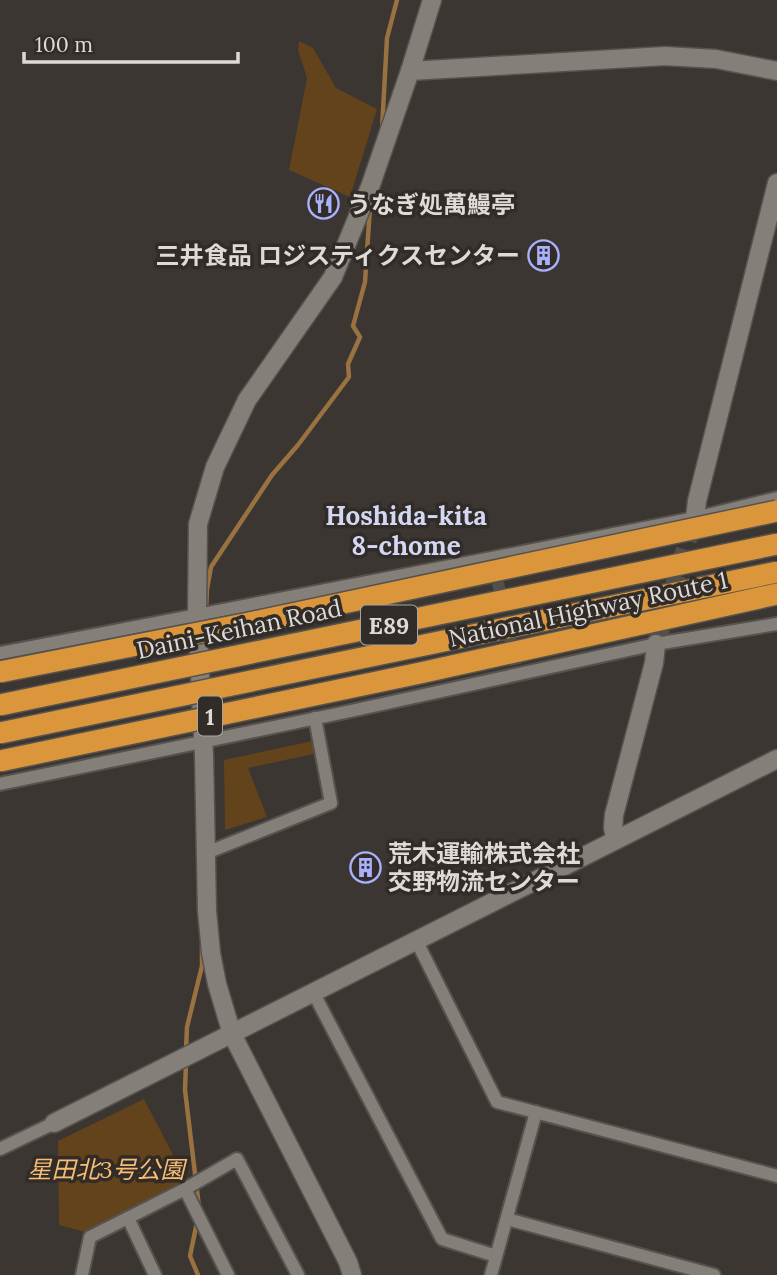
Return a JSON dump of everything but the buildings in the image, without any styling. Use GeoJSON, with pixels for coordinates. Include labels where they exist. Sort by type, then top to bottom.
{"type":"FeatureCollection","features":[{"type":"Feature","properties":{"kind":"highway"},"geometry":{"type":"LineString","coordinates":[[0,672],[249,623],[777,511]]}},
{"type":"Feature","properties":{"kind":"highway","name":"Daini-Keihan Road"},"geometry":{"type":"LineString","coordinates":[[0,705],[777,544]]}},
{"type":"Feature","properties":{"kind":"highway","name":"E89"},"geometry":{"type":"LineString","coordinates":[[0,733],[777,572]]}},
{"type":"Feature","properties":{"kind":"highway","name":"National Highway Route 1"},"geometry":{"type":"LineString","coordinates":[[0,761],[420,673],[777,594]]}},
{"type":"Feature","properties":{"kind":"street"},"geometry":{"type":"LineString","coordinates":[[352,1275],[348,1262],[232,1034],[211,953],[207,911],[197,615],[198,524],[215,467],[247,400],[333,277],[370,187],[432,0]]}},
{"type":"Feature","properties":{"kind":"street"},"geometry":{"type":"LineString","coordinates":[[410,71],[665,56],[716,59],[777,71]]}},
{"type":"Feature","properties":{"kind":"street"},"geometry":{"type":"LineString","coordinates":[[695,518],[777,183]]}},
{"type":"Feature","properties":{"kind":"street"},"geometry":{"type":"LineString","coordinates":[[0,653],[695,518],[777,498]]}},
{"type":"Feature","properties":{"kind":"street"},"geometry":{"type":"LineString","coordinates":[[0,784],[656,644],[777,624]]}},
{"type":"Feature","properties":{"kind":"street"},"geometry":{"type":"LineString","coordinates":[[616,840],[614,815],[654,663],[656,644]]}},
{"type":"Feature","properties":{"kind":"street"},"geometry":{"type":"LineString","coordinates":[[322,692],[346,712]]}},
{"type":"Feature","properties":{"kind":"street"},"geometry":{"type":"LineString","coordinates":[[206,853],[331,803],[314,718]]}},
{"type":"Feature","properties":{"kind":"street"},"geometry":{"type":"LineString","coordinates":[[0,767],[73,745]]}},
{"type":"Feature","properties":{"kind":"street"},"geometry":{"type":"LineString","coordinates":[[0,1149],[777,759]]}},
{"type":"Feature","properties":{"kind":"street"},"geometry":{"type":"LineString","coordinates":[[416,940],[497,1102],[777,1177]]}},
{"type":"Feature","properties":{"kind":"street"},"geometry":{"type":"LineString","coordinates":[[313,992],[442,1239],[496,1256]]}},
{"type":"Feature","properties":{"kind":"street"},"geometry":{"type":"LineString","coordinates":[[491,1275],[536,1112]]}},
{"type":"Feature","properties":{"kind":"street"},"geometry":{"type":"LineString","coordinates":[[82,1275],[90,1237],[185,1189],[237,1159],[298,1275]]}},
{"type":"Feature","properties":{"kind":"street"},"geometry":{"type":"LineString","coordinates":[[185,1189],[228,1275]]}},
{"type":"Feature","properties":{"kind":"street"},"geometry":{"type":"LineString","coordinates":[[128,1218],[155,1275]]}},
{"type":"Feature","properties":{"kind":"street"},"geometry":{"type":"LineString","coordinates":[[507,1219],[714,1275]]}},
{"type":"Feature","properties":{"kind":"green space"},"geometry":{"type":"Polygon","coordinates":[[[299,41],[313,48],[336,88],[377,109],[350,197],[289,170],[307,78],[298,50],[299,41]]]}},
{"type":"Feature","properties":{"kind":"green space"},"geometry":{"type":"Polygon","coordinates":[[[313,741],[313,754],[248,768],[267,817],[225,830],[224,760],[313,741]]]}},
{"type":"Feature","properties":{"kind":"green space","name":"星田北3号公園"},"geometry":{"type":"Polygon","coordinates":[[[144,1099],[186,1180],[85,1232],[59,1225],[58,1141],[144,1099]]]}},
{"type":"Feature","properties":{"kind":"waterway"},"geometry":{"type":"LineString","coordinates":[[382,129],[387,38],[397,0]]}},
{"type":"Feature","properties":{"kind":"waterway"},"geometry":{"type":"LineString","coordinates":[[206,611],[211,567],[272,475],[349,377],[348,364],[360,337],[353,326],[365,282],[370,207]]}},
{"type":"Feature","properties":{"kind":"waterway"},"geometry":{"type":"LineString","coordinates":[[186,1050],[187,1027],[202,966],[202,945]]}},
{"type":"Feature","properties":{"kind":"waterway"},"geometry":{"type":"LineString","coordinates":[[186,1062],[185,1090],[199,1207]]}},
{"type":"Feature","properties":{"kind":"waterway"},"geometry":{"type":"LineString","coordinates":[[197,1222],[190,1256],[198,1275]]}},
{"type":"Feature","properties":{"kind":"tunnel"},"geometry":{"type":"LineString","coordinates":[[656,644],[694,520]]}},
{"type":"Feature","properties":{"kind":"tunnel"},"geometry":{"type":"LineString","coordinates":[[494,565],[518,675]]}},
{"type":"Feature","properties":{"kind":"place","name":"うなぎ処萬鰻亭"},"geometry":{"type":"Point","coordinates":[324,204]}},
{"type":"Feature","properties":{"kind":"place","name":"三井食品 ロジスティクスセンター"},"geometry":{"type":"Point","coordinates":[543,255]}},
{"type":"Feature","properties":{"kind":"place","name":"荒木運輸株式会社 交野物流センター"},"geometry":{"type":"Point","coordinates":[365,867]}},
{"type":"Feature","properties":{"kind":"district","name":"Hoshida-kita 8-chome"},"geometry":{"type":"Point","coordinates":[406,530]}}]}
